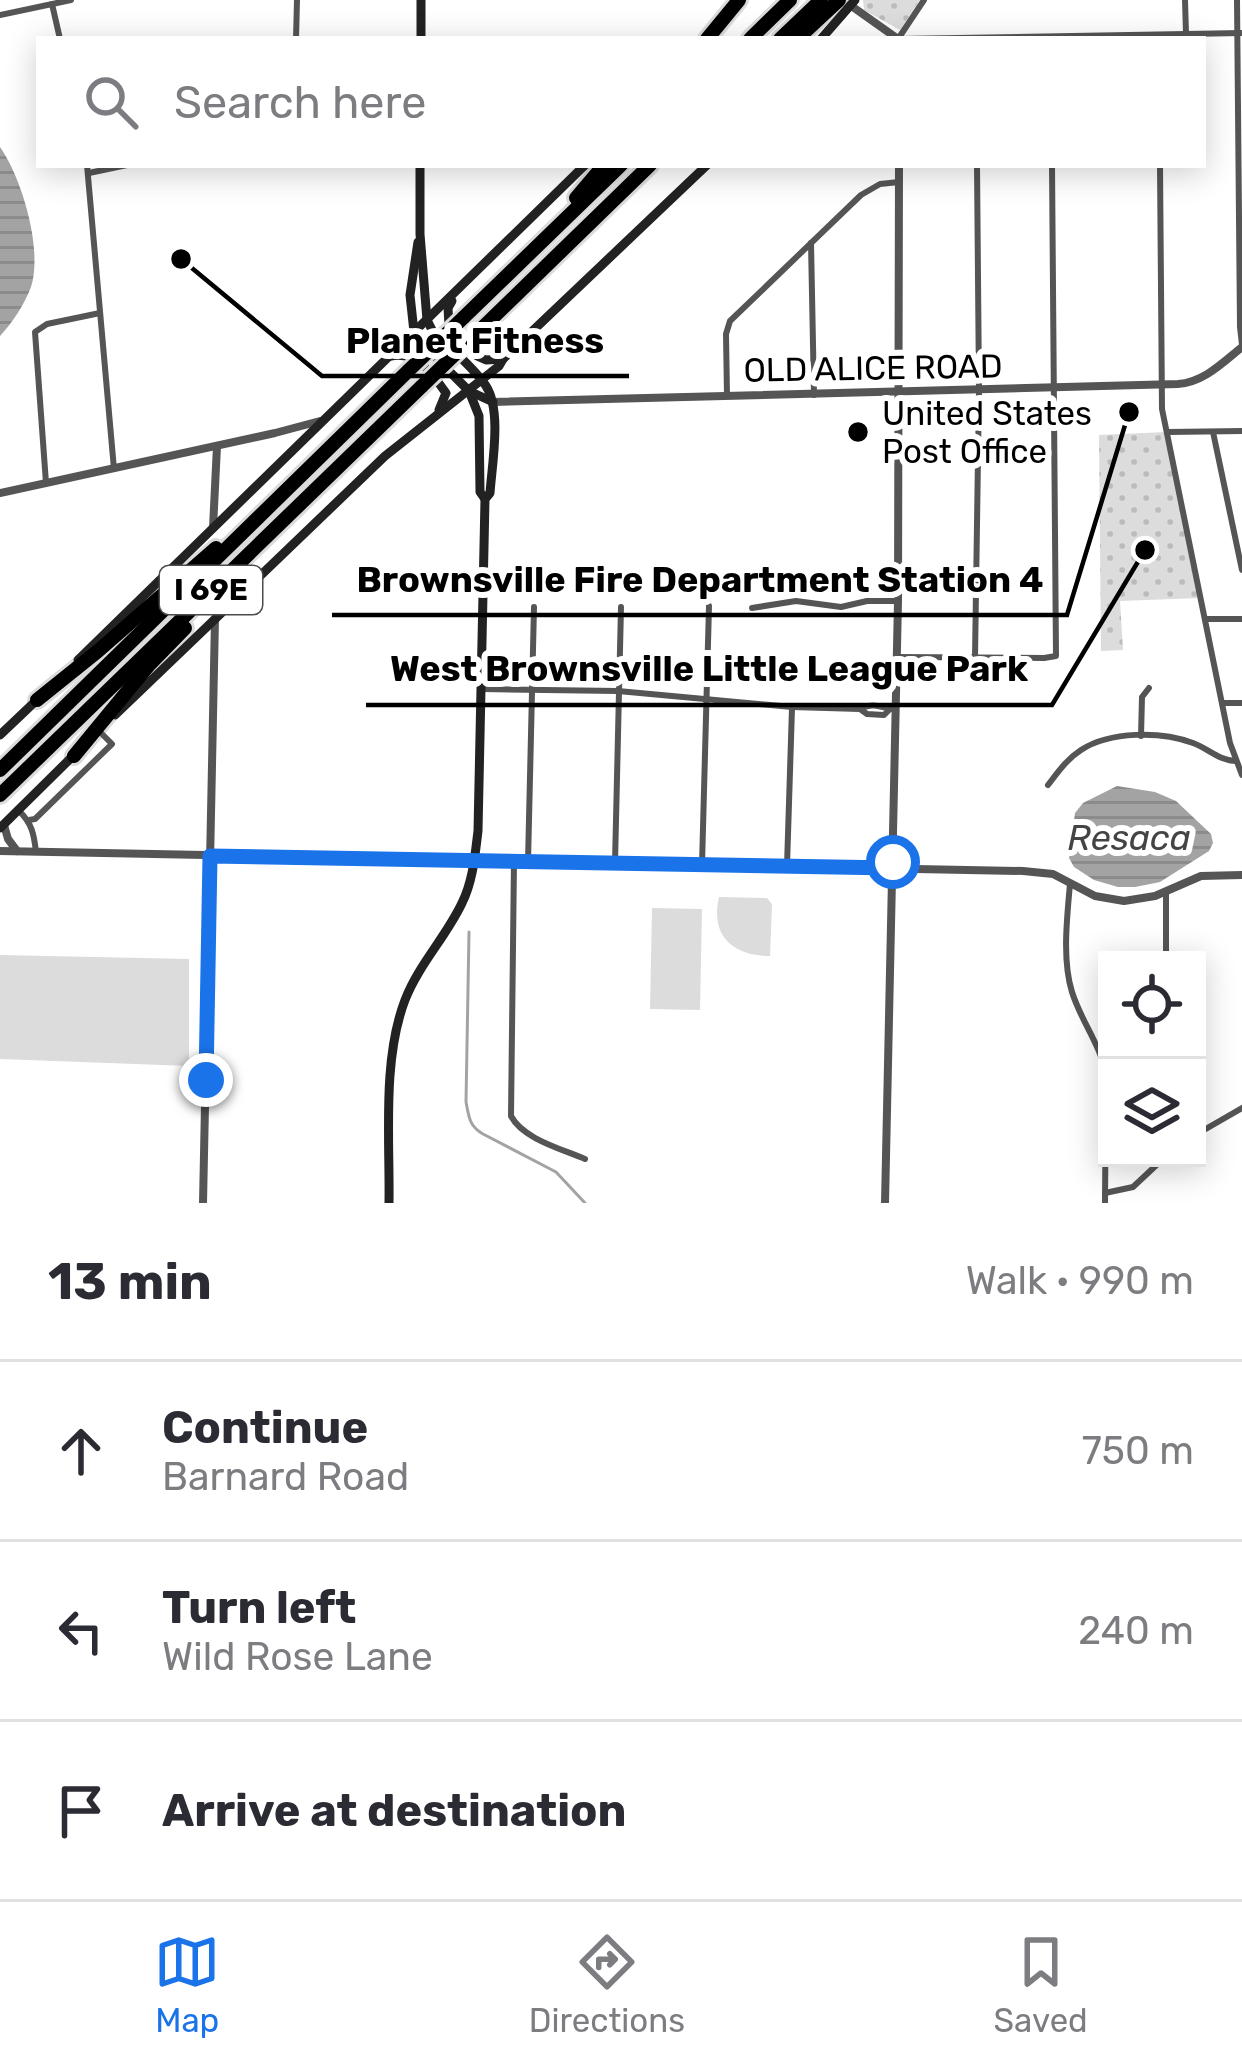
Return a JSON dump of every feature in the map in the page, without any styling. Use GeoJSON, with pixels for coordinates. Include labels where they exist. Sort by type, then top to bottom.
{"type":"FeatureCollection","features":[{"type":"Feature","properties":{"kind":"highway"},"geometry":{"type":"LineString","coordinates":[[706,36],[738,0]]}},
{"type":"Feature","properties":{"kind":"highway"},"geometry":{"type":"LineString","coordinates":[[753,36],[790,0]]}},
{"type":"Feature","properties":{"kind":"highway"},"geometry":{"type":"LineString","coordinates":[[783,36],[821,0]]}},
{"type":"Feature","properties":{"kind":"highway"},"geometry":{"type":"LineString","coordinates":[[801,36],[848,2]]}},
{"type":"Feature","properties":{"kind":"highway"},"geometry":{"type":"LineString","coordinates":[[524,260],[601,168]]}},
{"type":"Feature","properties":{"kind":"highway","name":"I 69E"},"geometry":{"type":"LineString","coordinates":[[0,770],[618,168]]}},
{"type":"Feature","properties":{"kind":"highway","name":"I 69E"},"geometry":{"type":"LineString","coordinates":[[0,795],[647,168]]}},
{"type":"Feature","properties":{"kind":"highway"},"geometry":{"type":"LineString","coordinates":[[37,700],[273,506]]}},
{"type":"Feature","properties":{"kind":"highway"},"geometry":{"type":"LineString","coordinates":[[74,755],[149,665],[251,561],[280,524]]}},
{"type":"Feature","properties":{"kind":"main road"},"geometry":{"type":"LineString","coordinates":[[421,0],[421,36]]}},
{"type":"Feature","properties":{"kind":"main road"},"geometry":{"type":"LineString","coordinates":[[823,36],[848,2]]}},
{"type":"Feature","properties":{"kind":"main road"},"geometry":{"type":"LineString","coordinates":[[420,168],[419,234],[427,320],[482,381],[493,402],[490,493],[485,499]]}},
{"type":"Feature","properties":{"kind":"main road"},"geometry":{"type":"LineString","coordinates":[[0,736],[582,168]]}},
{"type":"Feature","properties":{"kind":"main road"},"geometry":{"type":"LineString","coordinates":[[2,826],[367,472],[482,381],[704,168]]}},
{"type":"Feature","properties":{"kind":"main road"},"geometry":{"type":"LineString","coordinates":[[399,346],[406,330],[419,234]]}},
{"type":"Feature","properties":{"kind":"main road"},"geometry":{"type":"LineString","coordinates":[[456,291],[448,308],[449,326],[477,356],[501,363]]}},
{"type":"Feature","properties":{"kind":"main road"},"geometry":{"type":"LineString","coordinates":[[410,295],[414,332],[422,345],[469,391],[493,402]]}},
{"type":"Feature","properties":{"kind":"main road"},"geometry":{"type":"LineString","coordinates":[[391,356],[413,356],[444,390],[445,402],[433,419]]}},
{"type":"Feature","properties":{"kind":"main road"},"geometry":{"type":"LineString","coordinates":[[493,402],[501,363]]}},
{"type":"Feature","properties":{"kind":"main road"},"geometry":{"type":"LineString","coordinates":[[389,1203],[391,1078],[397,1027],[410,987],[464,900],[478,831],[485,499],[480,492],[479,416],[469,391]]}},
{"type":"Feature","properties":{"kind":"street"},"geometry":{"type":"LineString","coordinates":[[0,15],[71,0]]}},
{"type":"Feature","properties":{"kind":"street"},"geometry":{"type":"LineString","coordinates":[[296,36],[297,0]]}},
{"type":"Feature","properties":{"kind":"street"},"geometry":{"type":"LineString","coordinates":[[900,36],[924,0]]}},
{"type":"Feature","properties":{"kind":"street"},"geometry":{"type":"LineString","coordinates":[[1185,0],[1186,34]]}},
{"type":"Feature","properties":{"kind":"street"},"geometry":{"type":"LineString","coordinates":[[1237,0],[1242,346]]}},
{"type":"Feature","properties":{"kind":"street"},"geometry":{"type":"LineString","coordinates":[[848,2],[894,36]]}},
{"type":"Feature","properties":{"kind":"street"},"geometry":{"type":"LineString","coordinates":[[52,4],[59,36]]}},
{"type":"Feature","properties":{"kind":"street"},"geometry":{"type":"LineString","coordinates":[[1168,36],[1239,34]]}},
{"type":"Feature","properties":{"kind":"street"},"geometry":{"type":"LineString","coordinates":[[886,1203],[898,601],[899,168]]}},
{"type":"Feature","properties":{"kind":"street"},"geometry":{"type":"LineString","coordinates":[[975,658],[980,390],[977,168]]}},
{"type":"Feature","properties":{"kind":"street"},"geometry":{"type":"LineString","coordinates":[[897,657],[1056,656],[1052,168]]}},
{"type":"Feature","properties":{"kind":"street"},"geometry":{"type":"LineString","coordinates":[[1160,168],[1161,385],[1166,432],[1222,703],[1242,775]]}},
{"type":"Feature","properties":{"kind":"street"},"geometry":{"type":"LineString","coordinates":[[88,169],[114,469]]}},
{"type":"Feature","properties":{"kind":"street"},"geometry":{"type":"LineString","coordinates":[[727,396],[730,321],[867,190],[899,182]]}},
{"type":"Feature","properties":{"kind":"street"},"geometry":{"type":"LineString","coordinates":[[811,243],[814,394]]}},
{"type":"Feature","properties":{"kind":"street"},"geometry":{"type":"LineString","coordinates":[[46,483],[35,332],[46,324],[100,313]]}},
{"type":"Feature","properties":{"kind":"street","name":"OLD ALICE ROAD"},"geometry":{"type":"LineString","coordinates":[[493,402],[1161,385],[1196,382],[1242,346]]}},
{"type":"Feature","properties":{"kind":"street"},"geometry":{"type":"LineString","coordinates":[[0,493],[324,420]]}},
{"type":"Feature","properties":{"kind":"street"},"geometry":{"type":"LineString","coordinates":[[1213,431],[1242,570]]}},
{"type":"Feature","properties":{"kind":"street"},"geometry":{"type":"LineString","coordinates":[[1166,432],[1242,431]]}},
{"type":"Feature","properties":{"kind":"street"},"geometry":{"type":"LineString","coordinates":[[213,528],[217,446]]}},
{"type":"Feature","properties":{"kind":"street"},"geometry":{"type":"LineString","coordinates":[[752,608],[796,602],[841,607],[898,601]]}},
{"type":"Feature","properties":{"kind":"street"},"geometry":{"type":"LineString","coordinates":[[702,865],[709,606]]}},
{"type":"Feature","properties":{"kind":"street"},"geometry":{"type":"LineString","coordinates":[[615,863],[621,607]]}},
{"type":"Feature","properties":{"kind":"street"},"geometry":{"type":"LineString","coordinates":[[528,862],[534,608]]}},
{"type":"Feature","properties":{"kind":"street"},"geometry":{"type":"LineString","coordinates":[[203,1203],[215,619]]}},
{"type":"Feature","properties":{"kind":"street"},"geometry":{"type":"LineString","coordinates":[[1205,619],[1242,619]]}},
{"type":"Feature","properties":{"kind":"street"},"geometry":{"type":"LineString","coordinates":[[1141,736],[1142,697],[1149,688]]}},
{"type":"Feature","properties":{"kind":"street"},"geometry":{"type":"LineString","coordinates":[[482,689],[618,691],[860,709],[884,715],[893,710]]}},
{"type":"Feature","properties":{"kind":"street"},"geometry":{"type":"LineString","coordinates":[[1222,703],[1242,703]]}},
{"type":"Feature","properties":{"kind":"street"},"geometry":{"type":"LineString","coordinates":[[788,866],[792,707]]}},
{"type":"Feature","properties":{"kind":"street"},"geometry":{"type":"LineString","coordinates":[[29,820],[112,744],[99,730]]}},
{"type":"Feature","properties":{"kind":"street"},"geometry":{"type":"LineString","coordinates":[[1048,785],[1067,761],[1105,740],[1141,736],[1183,740],[1221,759],[1236,761]]}},
{"type":"Feature","properties":{"kind":"street"},"geometry":{"type":"LineString","coordinates":[[19,810],[29,820],[36,852]]}},
{"type":"Feature","properties":{"kind":"street"},"geometry":{"type":"LineString","coordinates":[[2,826],[19,852]]}},
{"type":"Feature","properties":{"kind":"street"},"geometry":{"type":"LineString","coordinates":[[0,851],[1043,872],[1114,901],[1145,899],[1201,876],[1242,875]]}},
{"type":"Feature","properties":{"kind":"street"},"geometry":{"type":"LineString","coordinates":[[514,861],[511,1116],[522,1130],[585,1159]]}},
{"type":"Feature","properties":{"kind":"street"},"geometry":{"type":"LineString","coordinates":[[1071,881],[1069,977],[1106,1074],[1105,1203]]}},
{"type":"Feature","properties":{"kind":"street"},"geometry":{"type":"LineString","coordinates":[[1166,891],[1166,951]]}},
{"type":"Feature","properties":{"kind":"street"},"geometry":{"type":"LineString","coordinates":[[1206,1129],[1242,1108]]}},
{"type":"Feature","properties":{"kind":"street"},"geometry":{"type":"LineString","coordinates":[[1105,1193],[1133,1187],[1154,1167]]}},
{"type":"Feature","properties":{"kind":"shaded area"},"geometry":{"type":"Polygon","coordinates":[[[863,0],[920,0],[900,30],[864,10],[863,0]]]}},
{"type":"Feature","properties":{"kind":"shaded area"},"geometry":{"type":"Polygon","coordinates":[[[1166,432],[1200,598],[1120,601],[1123,650],[1101,651],[1099,435],[1166,432]]]}},
{"type":"Feature","properties":{"kind":"shaded area"},"geometry":{"type":"Polygon","coordinates":[[[719,897],[767,898],[772,904],[770,956],[745,952],[727,941],[718,922],[719,897]]]}},
{"type":"Feature","properties":{"kind":"shaded area"},"geometry":{"type":"Polygon","coordinates":[[[652,908],[702,909],[700,1010],[650,1009],[652,908]]]}},
{"type":"Feature","properties":{"kind":"shaded area"},"geometry":{"type":"Polygon","coordinates":[[[0,955],[189,959],[189,1066],[0,1059],[0,955]]]}},
{"type":"Feature","properties":{"kind":"water"},"geometry":{"type":"Polygon","coordinates":[[[0,147],[23,195],[34,272],[18,313],[0,336],[0,147]]]}},
{"type":"Feature","properties":{"kind":"water","name":"Resaca"},"geometry":{"type":"Polygon","coordinates":[[[1117,786],[1176,801],[1211,834],[1209,851],[1160,882],[1135,887],[1094,880],[1074,867],[1069,858],[1075,813],[1083,803],[1117,786]]]}},
{"type":"Feature","properties":{"kind":"waterway"},"geometry":{"type":"LineString","coordinates":[[469,932],[466,1102],[470,1121],[483,1134],[556,1172],[585,1203]]}},
{"type":"Feature","properties":{"kind":"place","name":"Planet Fitness"},"geometry":{"type":"Point","coordinates":[181,259]}},
{"type":"Feature","properties":{"kind":"place","name":"Brownsville Fire Department Station 4"},"geometry":{"type":"Point","coordinates":[1129,412]}},
{"type":"Feature","properties":{"kind":"place","name":"United States Post Office"},"geometry":{"type":"Point","coordinates":[858,432]}},
{"type":"Feature","properties":{"kind":"place","name":"West Brownsville Little League Park"},"geometry":{"type":"Point","coordinates":[1145,550]}},
{"type":"Feature","properties":{"kind":"route"},"geometry":{"type":"LineString","coordinates":[[206,1080],[210,856],[893,868],[893,862]]}}]}
